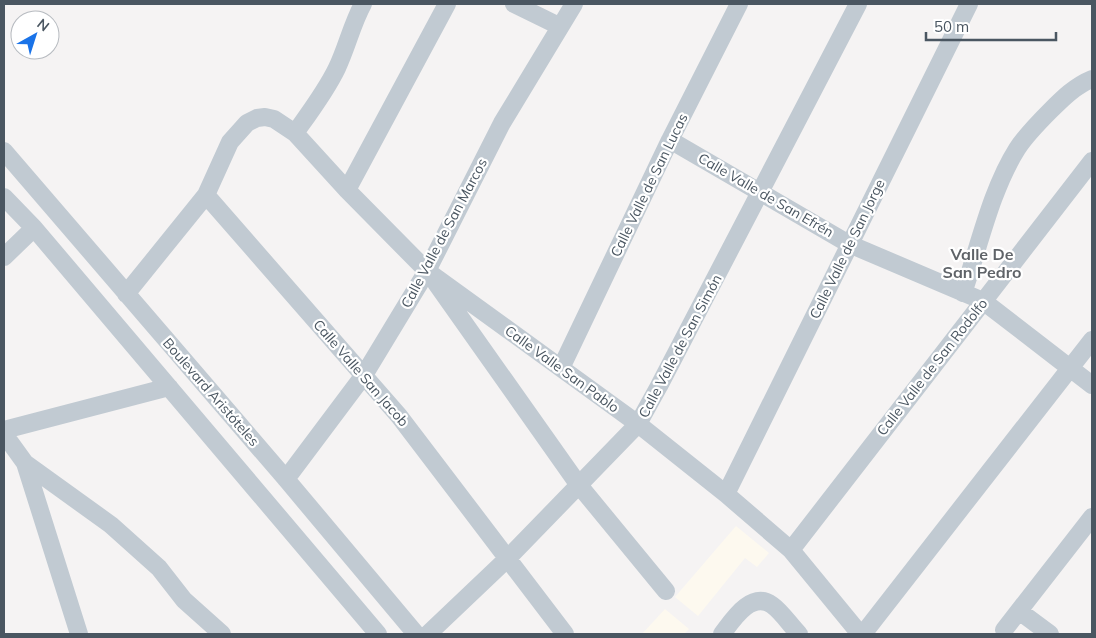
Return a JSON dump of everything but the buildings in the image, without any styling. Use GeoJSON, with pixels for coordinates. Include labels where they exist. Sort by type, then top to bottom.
{"type":"FeatureCollection","features":[{"type":"Feature","properties":{"kind":"street"},"geometry":{"type":"LineString","coordinates":[[295,132],[328,86],[338,67],[362,4]]}},
{"type":"Feature","properties":{"kind":"street"},"geometry":{"type":"LineString","coordinates":[[347,190],[447,4]]}},
{"type":"Feature","properties":{"kind":"street"},"geometry":{"type":"LineString","coordinates":[[514,4],[559,26]]}},
{"type":"Feature","properties":{"kind":"street","name":"Calle Valle de San Marcos"},"geometry":{"type":"LineString","coordinates":[[263,498],[286,479],[364,375],[427,271],[502,123],[574,4]]}},
{"type":"Feature","properties":{"kind":"street","name":"Calle Valle de San Lucas"},"geometry":{"type":"LineString","coordinates":[[561,368],[670,140],[739,4]]}},
{"type":"Feature","properties":{"kind":"street","name":"Calle Valle de San Simón"},"geometry":{"type":"LineString","coordinates":[[428,634],[508,558],[638,424],[858,4]]}},
{"type":"Feature","properties":{"kind":"street","name":"Calle Valle de San Jorge"},"geometry":{"type":"LineString","coordinates":[[726,494],[969,4]]}},
{"type":"Feature","properties":{"kind":"street","name":"Calle Valle de San Rodolfo"},"geometry":{"type":"LineString","coordinates":[[963,293],[991,208],[1009,164],[1018,148],[1035,127],[1068,93],[1092,79]]}},
{"type":"Feature","properties":{"kind":"street","name":"Calle Valle San Pablo"},"geometry":{"type":"LineString","coordinates":[[206,195],[230,142],[248,123],[257,118],[265,117],[295,132],[347,190],[427,271],[638,424],[726,494],[791,550],[862,634]]}},
{"type":"Feature","properties":{"kind":"street","name":"Calle Valle de San Efrén"},"geometry":{"type":"LineString","coordinates":[[670,140],[849,244],[983,301],[1092,385]]}},
{"type":"Feature","properties":{"kind":"street","name":"Boulevard Aristóteles"},"geometry":{"type":"LineString","coordinates":[[4,151],[286,479],[416,634]]}},
{"type":"Feature","properties":{"kind":"street","name":"Calle Valle de San Rodolfo"},"geometry":{"type":"LineString","coordinates":[[791,550],[1092,161]]}},
{"type":"Feature","properties":{"kind":"street"},"geometry":{"type":"LineString","coordinates":[[126,294],[206,195]]}},
{"type":"Feature","properties":{"kind":"street","name":"Calle Valle San Jacob"},"geometry":{"type":"LineString","coordinates":[[206,195],[399,416],[566,634]]}},
{"type":"Feature","properties":{"kind":"street","name":"Boulevard Aristóteles"},"geometry":{"type":"LineString","coordinates":[[4,197],[34,228],[378,634]]}},
{"type":"Feature","properties":{"kind":"street"},"geometry":{"type":"LineString","coordinates":[[4,257],[34,228]]}},
{"type":"Feature","properties":{"kind":"street"},"geometry":{"type":"LineString","coordinates":[[427,271],[578,484],[666,591]]}},
{"type":"Feature","properties":{"kind":"street"},"geometry":{"type":"LineString","coordinates":[[862,634],[1092,340]]}},
{"type":"Feature","properties":{"kind":"street"},"geometry":{"type":"LineString","coordinates":[[4,430],[169,387]]}},
{"type":"Feature","properties":{"kind":"street"},"geometry":{"type":"LineString","coordinates":[[4,434],[25,463],[111,525],[159,568],[184,600],[218,634]]}},
{"type":"Feature","properties":{"kind":"street"},"geometry":{"type":"LineString","coordinates":[[25,463],[79,634]]}},
{"type":"Feature","properties":{"kind":"street"},"geometry":{"type":"LineString","coordinates":[[1004,630],[1092,517]]}},
{"type":"Feature","properties":{"kind":"street"},"geometry":{"type":"LineString","coordinates":[[722,634],[741,610],[751,603],[762,602],[771,604],[799,634]]}},
{"type":"Feature","properties":{"kind":"street"},"geometry":{"type":"LineString","coordinates":[[1019,611],[1050,634]]}},
{"type":"Feature","properties":{"kind":"shaded area"},"geometry":{"type":"Polygon","coordinates":[[[736,526],[769,553],[757,567],[745,558],[698,616],[675,597],[736,526]]]}},
{"type":"Feature","properties":{"kind":"shaded area"},"geometry":{"type":"Polygon","coordinates":[[[665,609],[689,629],[684,634],[642,634],[665,609]]]}},
{"type":"Feature","properties":{"kind":"district","name":"Valle De San Pedro"},"geometry":{"type":"Point","coordinates":[982,263]}}]}
